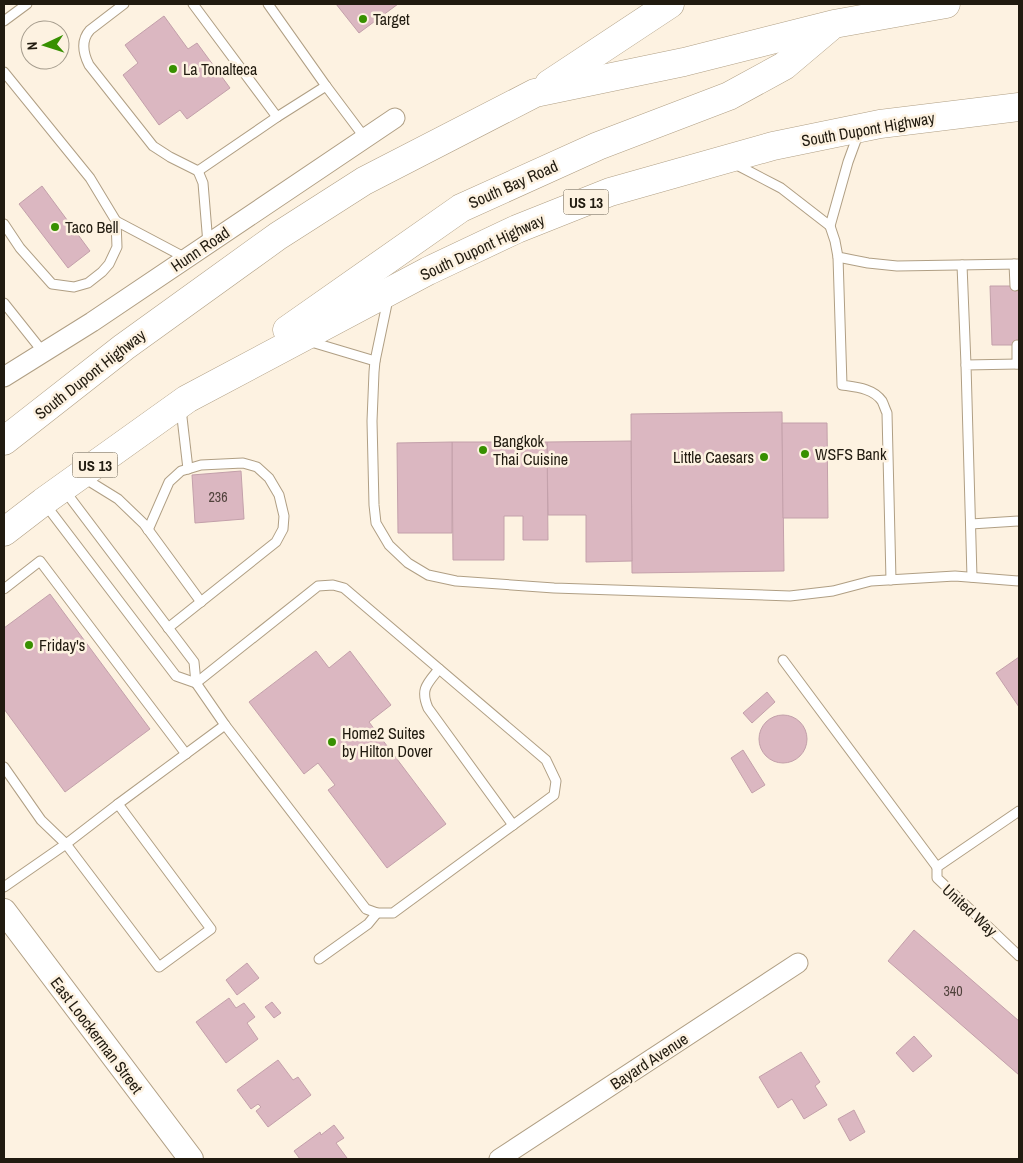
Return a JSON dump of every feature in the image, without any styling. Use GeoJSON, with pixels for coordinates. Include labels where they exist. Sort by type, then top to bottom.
{"type":"FeatureCollection","features":[{"type":"Feature","properties":{"kind":"highway"},"geometry":{"type":"LineString","coordinates":[[535,93],[670,4]]}},
{"type":"Feature","properties":{"kind":"highway","name":"South Bay Road"},"geometry":{"type":"LineString","coordinates":[[184,402],[461,208],[598,146],[729,96],[784,66],[857,4]]}},
{"type":"Feature","properties":{"kind":"highway","name":"South Dupont Highway"},"geometry":{"type":"LineString","coordinates":[[4,441],[124,347],[278,236],[364,181],[535,93],[684,62],[834,24],[946,4]]}},
{"type":"Feature","properties":{"kind":"highway","name":"South Dupont Highway"},"geometry":{"type":"LineString","coordinates":[[4,532],[62,488],[184,402],[428,271],[518,229],[610,192],[773,146],[880,124],[1019,107]]}},
{"type":"Feature","properties":{"kind":"street","name":"Hunn Road"},"geometry":{"type":"LineString","coordinates":[[4,377],[92,322],[395,118]]}},
{"type":"Feature","properties":{"kind":"street","name":"East Loockerman Street"},"geometry":{"type":"LineString","coordinates":[[4,911],[191,1159]]}},
{"type":"Feature","properties":{"kind":"street","name":"Bayard Avenue"},"geometry":{"type":"LineString","coordinates":[[499,1159],[798,963]]}},
{"type":"Feature","properties":{"kind":"lane"},"geometry":{"type":"LineString","coordinates":[[4,21],[27,4]]}},
{"type":"Feature","properties":{"kind":"lane"},"geometry":{"type":"LineString","coordinates":[[124,4],[86,35],[85,57],[89,65],[153,146],[170,158],[198,171],[203,183],[208,244]]}},
{"type":"Feature","properties":{"kind":"lane"},"geometry":{"type":"LineString","coordinates":[[194,4],[277,117]]}},
{"type":"Feature","properties":{"kind":"lane"},"geometry":{"type":"LineString","coordinates":[[268,4],[365,138]]}},
{"type":"Feature","properties":{"kind":"lane"},"geometry":{"type":"LineString","coordinates":[[4,72],[90,178],[116,221],[117,247],[109,264],[88,283],[74,287],[52,284],[20,248],[4,224]]}},
{"type":"Feature","properties":{"kind":"lane"},"geometry":{"type":"LineString","coordinates":[[198,171],[326,86]]}},
{"type":"Feature","properties":{"kind":"lane"},"geometry":{"type":"LineString","coordinates":[[830,226],[860,128]]}},
{"type":"Feature","properties":{"kind":"lane"},"geometry":{"type":"LineString","coordinates":[[726,159],[781,188],[830,226],[838,257],[842,385],[857,387],[871,392],[881,400],[887,412],[891,580]]}},
{"type":"Feature","properties":{"kind":"lane"},"geometry":{"type":"LineString","coordinates":[[116,221],[186,258]]}},
{"type":"Feature","properties":{"kind":"lane"},"geometry":{"type":"LineString","coordinates":[[838,257],[897,266],[1016,264],[1015,286]]}},
{"type":"Feature","properties":{"kind":"lane"},"geometry":{"type":"LineString","coordinates":[[962,264],[972,577]]}},
{"type":"Feature","properties":{"kind":"lane"},"geometry":{"type":"LineString","coordinates":[[389,292],[374,361],[372,422],[376,523],[389,545],[408,563],[428,575],[456,581],[554,588],[790,596],[833,591],[871,581],[955,576],[1019,582]]}},
{"type":"Feature","properties":{"kind":"lane"},"geometry":{"type":"LineString","coordinates":[[4,303],[43,352]]}},
{"type":"Feature","properties":{"kind":"lane"},"geometry":{"type":"LineString","coordinates":[[300,339],[374,361]]}},
{"type":"Feature","properties":{"kind":"lane"},"geometry":{"type":"LineString","coordinates":[[966,365],[1018,364],[1016,345]]}},
{"type":"Feature","properties":{"kind":"lane"},"geometry":{"type":"LineString","coordinates":[[184,402],[188,469]]}},
{"type":"Feature","properties":{"kind":"lane"},"geometry":{"type":"LineString","coordinates":[[148,530],[168,482],[181,471],[201,465],[243,463],[257,467],[269,478],[279,495],[284,516],[283,529],[276,542],[168,628]]}},
{"type":"Feature","properties":{"kind":"lane"},"geometry":{"type":"LineString","coordinates":[[62,488],[118,499],[148,530],[200,602]]}},
{"type":"Feature","properties":{"kind":"lane"},"geometry":{"type":"LineString","coordinates":[[62,488],[194,662],[196,683],[225,725],[366,909],[377,913],[393,913],[554,795],[556,781],[546,760],[344,588],[333,585],[318,586],[196,683]]}},
{"type":"Feature","properties":{"kind":"lane"},"geometry":{"type":"LineString","coordinates":[[62,488],[176,676],[196,683]]}},
{"type":"Feature","properties":{"kind":"lane"},"geometry":{"type":"LineString","coordinates":[[971,524],[1019,521]]}},
{"type":"Feature","properties":{"kind":"lane"},"geometry":{"type":"LineString","coordinates":[[4,589],[40,561],[186,754]]}},
{"type":"Feature","properties":{"kind":"lane"},"geometry":{"type":"LineString","coordinates":[[783,660],[937,867]]}},
{"type":"Feature","properties":{"kind":"lane"},"geometry":{"type":"LineString","coordinates":[[439,670],[424,690],[424,699],[428,708],[513,825]]}},
{"type":"Feature","properties":{"kind":"lane"},"geometry":{"type":"LineString","coordinates":[[4,887],[66,844],[225,725]]}},
{"type":"Feature","properties":{"kind":"lane"},"geometry":{"type":"LineString","coordinates":[[4,768],[41,820],[66,844],[159,966],[211,928],[118,804]]}},
{"type":"Feature","properties":{"kind":"lane","name":"United Way"},"geometry":{"type":"LineString","coordinates":[[1019,811],[937,867],[937,878],[1019,956]]}},
{"type":"Feature","properties":{"kind":"lane"},"geometry":{"type":"LineString","coordinates":[[319,959],[368,924],[377,913]]}},
{"type":"Feature","properties":{"kind":"building","name":"Target"},"geometry":{"type":"Polygon","coordinates":[[[336,4],[398,4],[359,33],[336,4]]]}},
{"type":"Feature","properties":{"kind":"building","name":"La Tonalteca"},"geometry":{"type":"Polygon","coordinates":[[[164,16],[188,49],[197,43],[230,88],[187,119],[180,110],[159,125],[123,75],[138,63],[125,45],[164,16]]]}},
{"type":"Feature","properties":{"kind":"building","name":"Taco Bell"},"geometry":{"type":"Polygon","coordinates":[[[42,186],[90,251],[68,268],[19,204],[42,186]]]}},
{"type":"Feature","properties":{"kind":"building"},"geometry":{"type":"Polygon","coordinates":[[[990,286],[1019,286],[1019,345],[992,345],[990,286]]]}},
{"type":"Feature","properties":{"kind":"building"},"geometry":{"type":"Polygon","coordinates":[[[782,412],[784,571],[632,573],[631,414],[782,412]]]}},
{"type":"Feature","properties":{"kind":"building"},"geometry":{"type":"Polygon","coordinates":[[[782,423],[827,423],[828,518],[783,518],[782,423]]]}},
{"type":"Feature","properties":{"kind":"building"},"geometry":{"type":"Polygon","coordinates":[[[631,441],[632,561],[586,562],[586,515],[548,515],[547,442],[631,441]]]}},
{"type":"Feature","properties":{"kind":"building"},"geometry":{"type":"Polygon","coordinates":[[[452,442],[547,442],[548,540],[523,540],[523,516],[504,516],[504,560],[453,560],[452,442]]]}},
{"type":"Feature","properties":{"kind":"building"},"geometry":{"type":"Polygon","coordinates":[[[452,442],[452,533],[398,533],[397,443],[452,442]]]}},
{"type":"Feature","properties":{"kind":"building"},"geometry":{"type":"Polygon","coordinates":[[[241,471],[244,519],[195,523],[192,475],[241,471]]]}},
{"type":"Feature","properties":{"kind":"building"},"geometry":{"type":"Polygon","coordinates":[[[50,594],[150,729],[65,792],[4,709],[4,628],[50,594]]]}},
{"type":"Feature","properties":{"kind":"building","name":"Home2 Suites by Hilton Dover"},"geometry":{"type":"Polygon","coordinates":[[[316,651],[329,668],[350,651],[391,705],[369,722],[446,824],[387,868],[328,790],[335,785],[318,763],[304,774],[249,702],[316,651]]]}},
{"type":"Feature","properties":{"kind":"building"},"geometry":{"type":"Polygon","coordinates":[[[1019,657],[1019,707],[996,673],[1019,657]]]}},
{"type":"Feature","properties":{"kind":"building"},"geometry":{"type":"Polygon","coordinates":[[[767,692],[775,702],[752,723],[743,713],[767,692]]]}},
{"type":"Feature","properties":{"kind":"building"},"geometry":{"type":"Polygon","coordinates":[[[783,715],[792,717],[800,722],[805,730],[807,739],[805,748],[800,756],[792,761],[783,763],[774,761],[766,756],[761,748],[759,739],[761,730],[766,722],[774,717],[783,715]]]}},
{"type":"Feature","properties":{"kind":"building"},"geometry":{"type":"Polygon","coordinates":[[[743,750],[765,785],[752,793],[731,758],[743,750]]]}},
{"type":"Feature","properties":{"kind":"building"},"geometry":{"type":"Polygon","coordinates":[[[914,930],[1019,1021],[1019,1075],[888,961],[914,930]]]}},
{"type":"Feature","properties":{"kind":"building"},"geometry":{"type":"Polygon","coordinates":[[[247,963],[259,978],[237,995],[226,980],[247,963]]]}},
{"type":"Feature","properties":{"kind":"building"},"geometry":{"type":"Polygon","coordinates":[[[229,998],[236,1008],[244,1003],[255,1017],[247,1023],[258,1039],[226,1063],[196,1022],[229,998]]]}},
{"type":"Feature","properties":{"kind":"building"},"geometry":{"type":"Polygon","coordinates":[[[272,1002],[281,1013],[274,1018],[265,1007],[272,1002]]]}},
{"type":"Feature","properties":{"kind":"building"},"geometry":{"type":"Polygon","coordinates":[[[914,1036],[932,1056],[913,1072],[896,1053],[914,1036]]]}},
{"type":"Feature","properties":{"kind":"building"},"geometry":{"type":"Polygon","coordinates":[[[801,1052],[820,1082],[815,1086],[827,1105],[804,1119],[792,1099],[778,1108],[759,1077],[801,1052]]]}},
{"type":"Feature","properties":{"kind":"building"},"geometry":{"type":"Polygon","coordinates":[[[278,1060],[293,1080],[298,1077],[311,1095],[268,1127],[256,1111],[261,1107],[258,1104],[251,1109],[237,1090],[278,1060]]]}},
{"type":"Feature","properties":{"kind":"building"},"geometry":{"type":"Polygon","coordinates":[[[854,1110],[865,1132],[850,1141],[838,1119],[854,1110]]]}},
{"type":"Feature","properties":{"kind":"building"},"geometry":{"type":"Polygon","coordinates":[[[334,1125],[344,1138],[336,1143],[346,1159],[300,1159],[294,1151],[320,1132],[321,1135],[334,1125]]]}},
{"type":"Feature","properties":{"kind":"place","name":"Target"},"geometry":{"type":"Point","coordinates":[363,19]}},
{"type":"Feature","properties":{"kind":"place","name":"La Tonalteca"},"geometry":{"type":"Point","coordinates":[173,69]}},
{"type":"Feature","properties":{"kind":"place","name":"Taco Bell"},"geometry":{"type":"Point","coordinates":[55,227]}},
{"type":"Feature","properties":{"kind":"place","name":"Bangkok Thai Cuisine"},"geometry":{"type":"Point","coordinates":[483,450]}},
{"type":"Feature","properties":{"kind":"place","name":"WSFS Bank"},"geometry":{"type":"Point","coordinates":[805,454]}},
{"type":"Feature","properties":{"kind":"place","name":"Little Caesars"},"geometry":{"type":"Point","coordinates":[764,457]}},
{"type":"Feature","properties":{"kind":"place","name":"Friday's"},"geometry":{"type":"Point","coordinates":[29,645]}},
{"type":"Feature","properties":{"kind":"place","name":"Home2 Suites by Hilton Dover"},"geometry":{"type":"Point","coordinates":[332,742]}}]}
